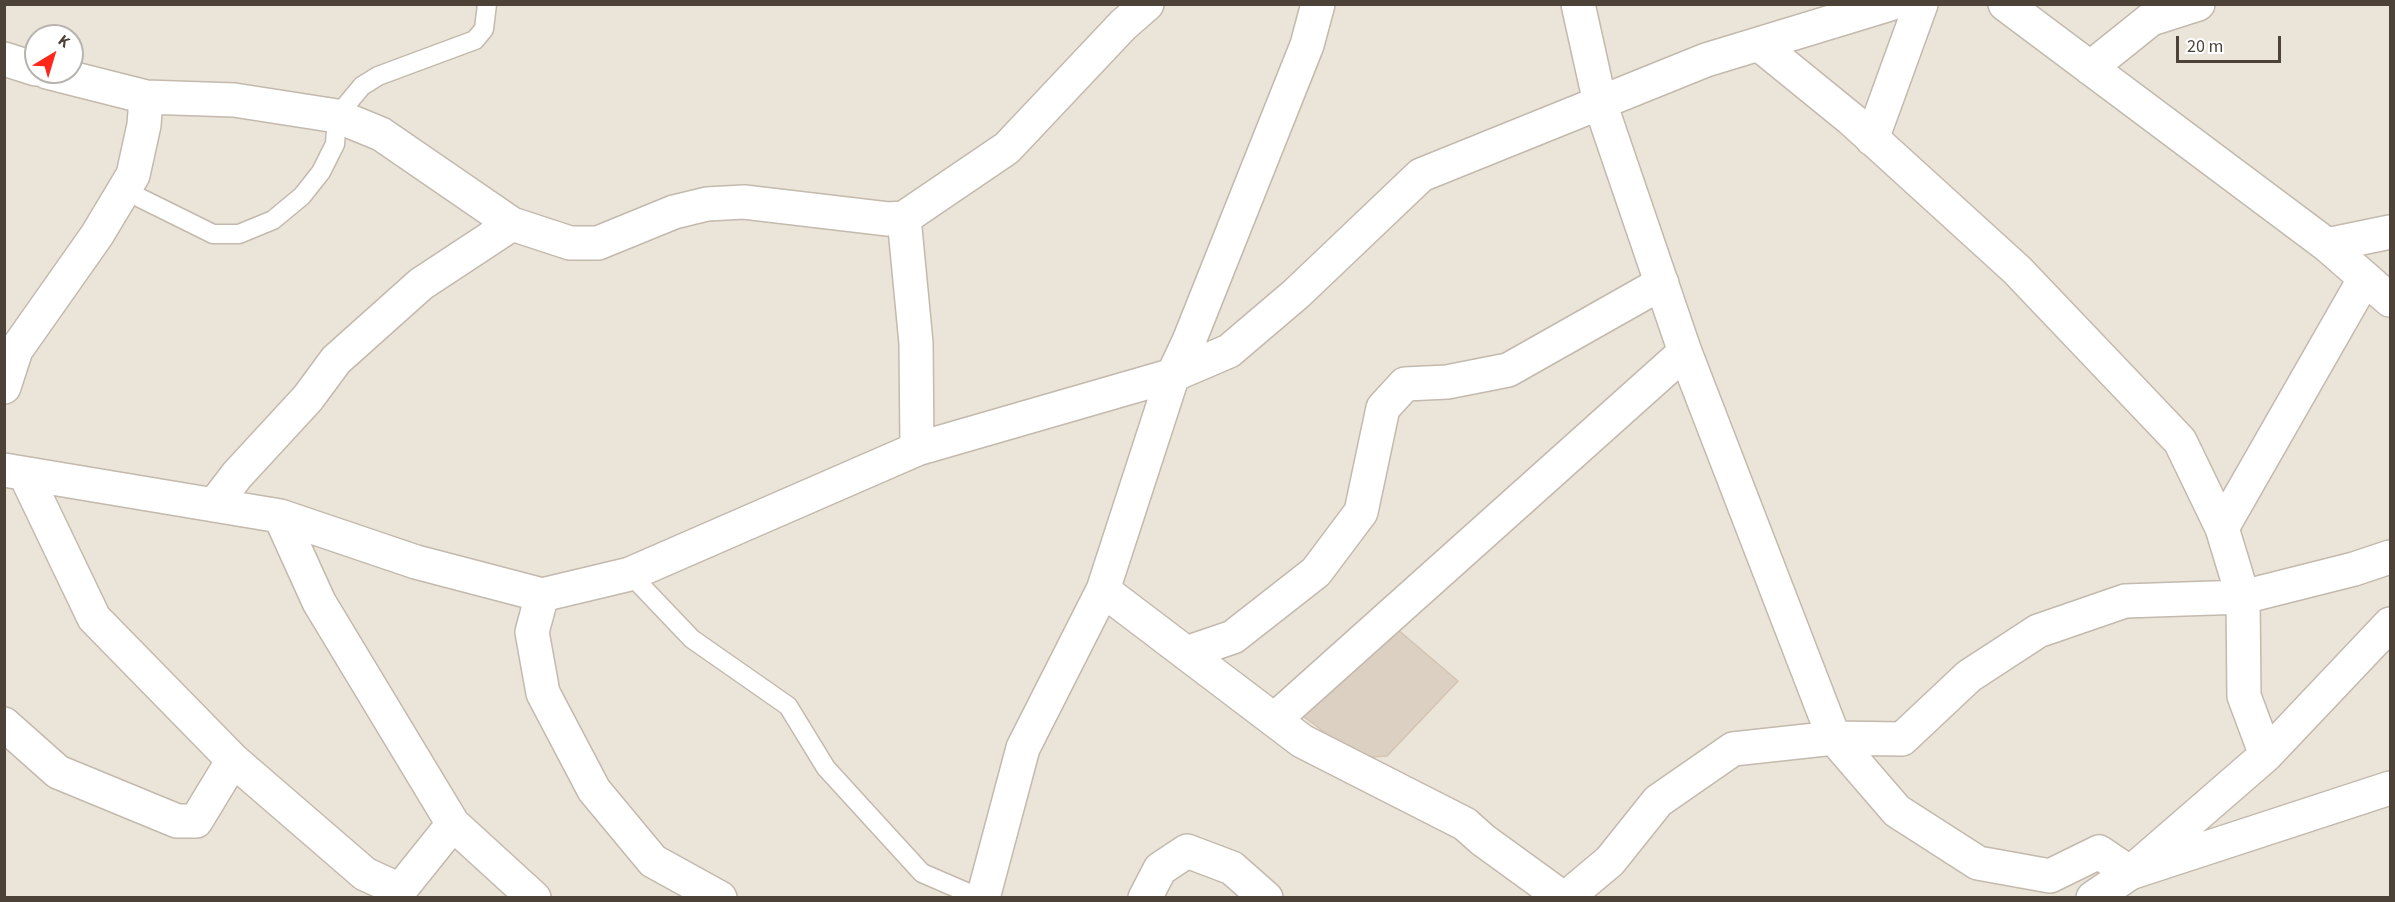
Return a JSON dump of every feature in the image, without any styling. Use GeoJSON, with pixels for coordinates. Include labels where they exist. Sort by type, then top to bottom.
{"type":"FeatureCollection","features":[{"type":"Feature","properties":{"kind":"street"},"geometry":{"type":"LineString","coordinates":[[84,81],[146,97],[234,100],[337,116],[381,134],[512,224],[570,243],[598,243],[674,212],[707,204],[744,202],[888,219],[904,218],[1007,148],[1123,25],[1147,4]]}},
{"type":"Feature","properties":{"kind":"street"},"geometry":{"type":"LineString","coordinates":[[981,897],[1023,748],[1103,590],[1173,375],[1189,341],[1307,45],[1318,4]]}},
{"type":"Feature","properties":{"kind":"street"},"geometry":{"type":"LineString","coordinates":[[1578,4],[1600,103],[1685,352],[1834,738],[1897,811],[1978,863],[2050,876],[2099,852],[2130,873]]}},
{"type":"Feature","properties":{"kind":"street"},"geometry":{"type":"LineString","coordinates":[[15,472],[280,516],[416,562],[542,595],[630,574],[917,449],[1173,375],[1229,351],[1296,294],[1421,176],[1706,60],[1890,4]]}},
{"type":"Feature","properties":{"kind":"street"},"geometry":{"type":"LineString","coordinates":[[1872,139],[1921,4]]}},
{"type":"Feature","properties":{"kind":"street"},"geometry":{"type":"LineString","coordinates":[[2005,4],[2327,245],[2391,300]]}},
{"type":"Feature","properties":{"kind":"street"},"geometry":{"type":"LineString","coordinates":[[2090,68],[2145,12],[2198,4]]}},
{"type":"Feature","properties":{"kind":"street"},"geometry":{"type":"LineString","coordinates":[[1760,45],[1872,139],[2017,270],[2180,441],[2222,528],[2243,597],[2244,696],[2266,755]]}},
{"type":"Feature","properties":{"kind":"street"},"geometry":{"type":"LineString","coordinates":[[4,59],[24,65]]}},
{"type":"Feature","properties":{"kind":"street"},"geometry":{"type":"LineString","coordinates":[[4,387],[16,350],[97,235],[133,175],[144,125],[146,97]]}},
{"type":"Feature","properties":{"kind":"street"},"geometry":{"type":"LineString","coordinates":[[904,218],[916,343],[917,449]]}},
{"type":"Feature","properties":{"kind":"street"},"geometry":{"type":"LineString","coordinates":[[214,505],[237,475],[308,398],[336,360],[421,284],[512,224]]}},
{"type":"Feature","properties":{"kind":"street"},"geometry":{"type":"LineString","coordinates":[[2327,245],[2391,232]]}},
{"type":"Feature","properties":{"kind":"street"},"geometry":{"type":"LineString","coordinates":[[2222,528],[2365,278]]}},
{"type":"Feature","properties":{"kind":"street"},"geometry":{"type":"LineString","coordinates":[[1186,653],[1233,637],[1316,572],[1361,512],[1383,408],[1405,384],[1446,382],[1508,369],[1662,283]]}},
{"type":"Feature","properties":{"kind":"street"},"geometry":{"type":"LineString","coordinates":[[1274,720],[1685,352]]}},
{"type":"Feature","properties":{"kind":"street"},"geometry":{"type":"LineString","coordinates":[[15,472],[94,618],[233,760],[365,874],[400,890],[453,824]]}},
{"type":"Feature","properties":{"kind":"street"},"geometry":{"type":"LineString","coordinates":[[280,516],[319,602],[453,824],[534,897]]}},
{"type":"Feature","properties":{"kind":"street"},"geometry":{"type":"LineString","coordinates":[[1103,590],[1302,741],[1465,824],[1483,840],[1564,897],[1610,861],[1658,801],[1733,749],[1834,738],[1902,739],[1970,676],[2038,631],[2125,601],[2243,597],[2355,569],[2391,557]]}},
{"type":"Feature","properties":{"kind":"street"},"geometry":{"type":"LineString","coordinates":[[542,595],[532,633],[543,693],[594,790],[653,861],[720,897]]}},
{"type":"Feature","properties":{"kind":"street"},"geometry":{"type":"LineString","coordinates":[[2093,897],[2130,873],[2266,755],[2391,624]]}},
{"type":"Feature","properties":{"kind":"street"},"geometry":{"type":"LineString","coordinates":[[4,724],[58,772],[177,821],[196,821],[233,760]]}},
{"type":"Feature","properties":{"kind":"street"},"geometry":{"type":"LineString","coordinates":[[2130,873],[2391,788]]}},
{"type":"Feature","properties":{"kind":"street"},"geometry":{"type":"LineString","coordinates":[[1144,897],[1160,869],[1187,851],[1232,868],[1266,897]]}},
{"type":"Feature","properties":{"kind":"lane"},"geometry":{"type":"LineString","coordinates":[[124,190],[213,234],[239,234],[273,220],[312,184],[321,172],[335,144],[337,116],[362,86],[378,76],[475,40],[484,29],[487,4]]}},
{"type":"Feature","properties":{"kind":"lane"},"geometry":{"type":"LineString","coordinates":[[630,574],[692,639],[788,706],[826,768],[922,873],[981,897]]}},
{"type":"Feature","properties":{"kind":"shaded area"},"geometry":{"type":"Polygon","coordinates":[[[5,5],[2390,5],[2390,897],[5,897],[5,5]]]}},
{"type":"Feature","properties":{"kind":"building"},"geometry":{"type":"Polygon","coordinates":[[[1397,629],[1458,681],[1387,756],[1359,758],[1303,716],[1397,629]]]}}]}
